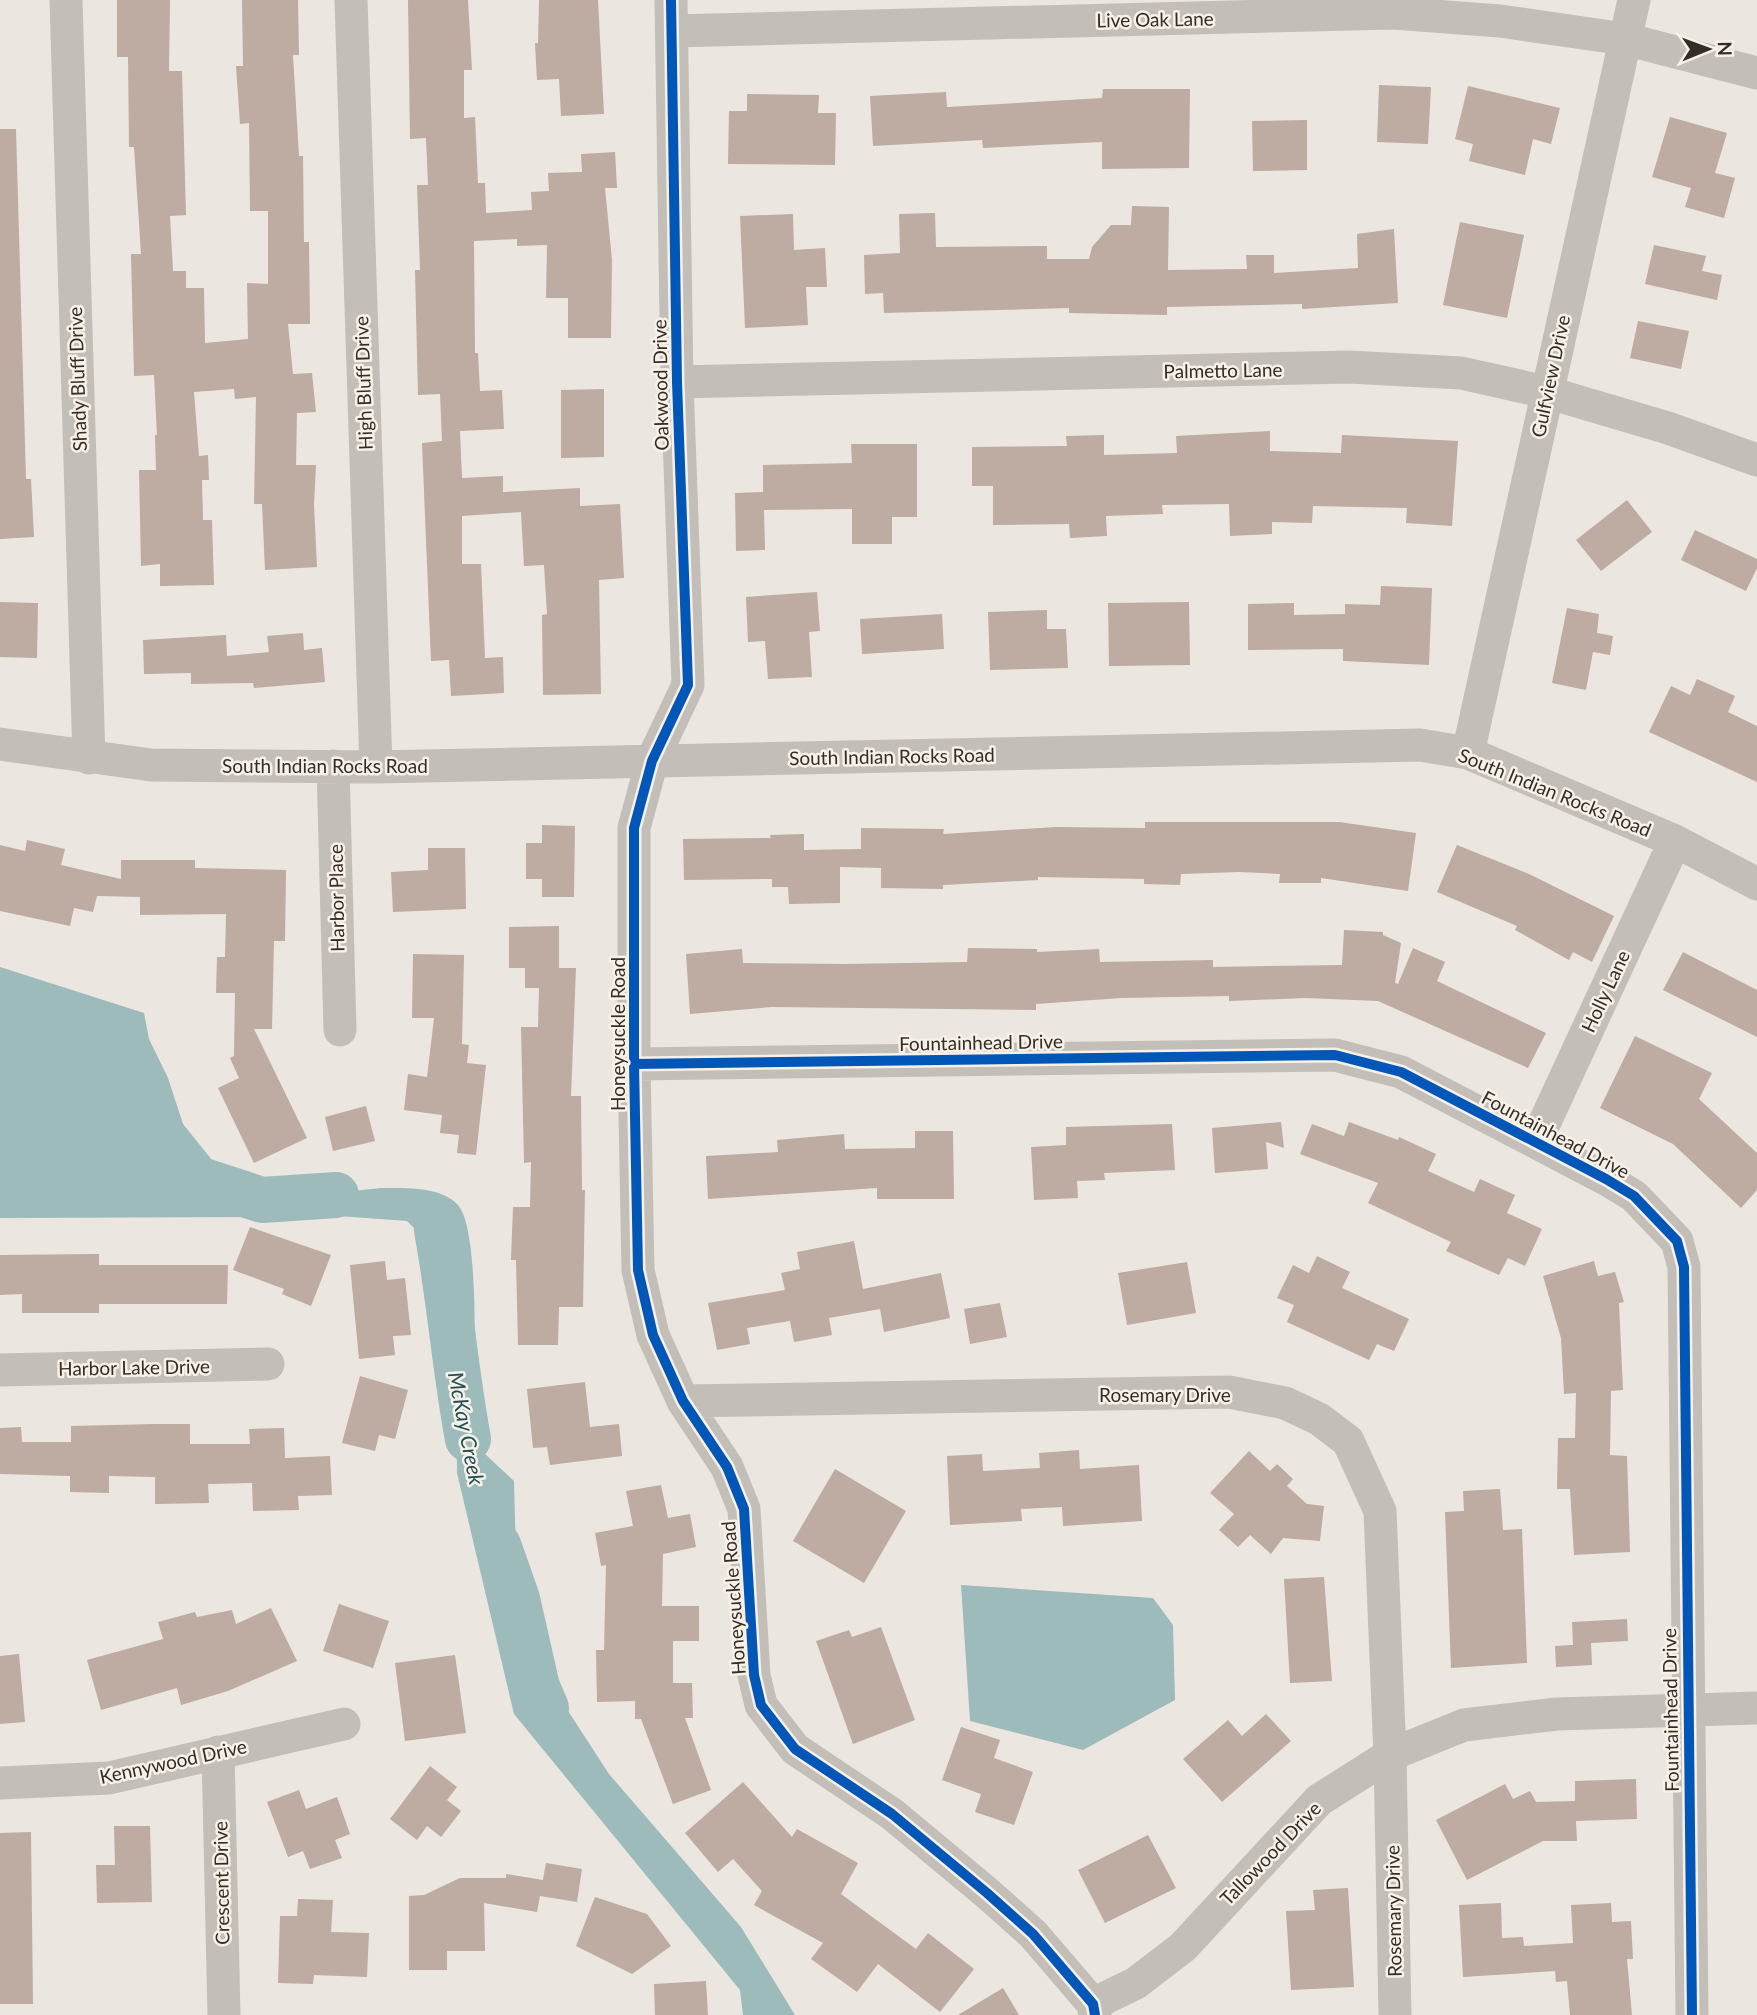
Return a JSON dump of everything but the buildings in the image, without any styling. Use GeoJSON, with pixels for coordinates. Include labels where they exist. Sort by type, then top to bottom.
{"type":"FeatureCollection","features":[{"type":"Feature","properties":{"kind":"street","name":"Shady Bluff Drive"},"geometry":{"type":"LineString","coordinates":[[66,0],[89,758]]}},
{"type":"Feature","properties":{"kind":"street","name":"High Bluff Drive"},"geometry":{"type":"LineString","coordinates":[[351,0],[376,766]]}},
{"type":"Feature","properties":{"kind":"street","name":"Gulfview Drive"},"geometry":{"type":"LineString","coordinates":[[1468,753],[1634,0]]}},
{"type":"Feature","properties":{"kind":"street","name":"Live Oak Lane"},"geometry":{"type":"LineString","coordinates":[[672,15],[1393,13],[1500,21],[1626,39],[1757,73]]}},
{"type":"Feature","properties":{"kind":"street","name":"Oakwood Drive"},"geometry":{"type":"LineString","coordinates":[[652,761],[688,685],[677,382],[672,15]]}},
{"type":"Feature","properties":{"kind":"street","name":"Palmetto Lane"},"geometry":{"type":"LineString","coordinates":[[677,382],[1349,367],[1461,373],[1546,392],[1668,428],[1757,460]]}},
{"type":"Feature","properties":{"kind":"street","name":"South Indian Rocks Road"},"geometry":{"type":"LineString","coordinates":[[0,744],[151,765],[333,766],[1420,745],[1468,753],[1675,841],[1757,884]]}},
{"type":"Feature","properties":{"kind":"street","name":"Honeysuckle Road"},"geometry":{"type":"LineString","coordinates":[[652,761],[634,828],[634,1064],[638,1270],[653,1335],[682,1401],[727,1467],[744,1509],[754,1675],[761,1705],[795,1749],[892,1814],[1033,1934],[1094,2010]]}},
{"type":"Feature","properties":{"kind":"street","name":"Harbor Place"},"geometry":{"type":"LineString","coordinates":[[333,766],[340,1030]]}},
{"type":"Feature","properties":{"kind":"street","name":"Holly Lane"},"geometry":{"type":"LineString","coordinates":[[1536,1141],[1675,841]]}},
{"type":"Feature","properties":{"kind":"street","name":"Fountainhead Drive"},"geometry":{"type":"LineString","coordinates":[[634,1064],[1335,1055],[1401,1072],[1536,1141],[1634,1196],[1677,1241],[1684,1268],[1692,2015]]}},
{"type":"Feature","properties":{"kind":"street","name":"Harbor Lake Drive"},"geometry":{"type":"LineString","coordinates":[[0,1370],[268,1364]]}},
{"type":"Feature","properties":{"kind":"street","name":"Rosemary Drive"},"geometry":{"type":"LineString","coordinates":[[682,1401],[1229,1392],[1285,1403],[1319,1419],[1348,1441],[1380,1511],[1390,1755],[1395,2015]]}},
{"type":"Feature","properties":{"kind":"street","name":"Tallowood Drive"},"geometry":{"type":"LineString","coordinates":[[1094,2010],[1136,1983],[1183,1947],[1319,1800],[1390,1755],[1464,1725],[1556,1714],[1757,1708]]}},
{"type":"Feature","properties":{"kind":"street","name":"Kennywood Drive"},"geometry":{"type":"LineString","coordinates":[[0,1783],[109,1778],[344,1724]]}},
{"type":"Feature","properties":{"kind":"street","name":"Crescent Drive"},"geometry":{"type":"LineString","coordinates":[[218,1752],[224,2015]]}},
{"type":"Feature","properties":{"kind":"water"},"geometry":{"type":"Polygon","coordinates":[[[0,967],[144,1013],[149,1039],[168,1078],[183,1124],[216,1165],[259,1182],[265,1217],[0,1218],[0,967]]]}},
{"type":"Feature","properties":{"kind":"water"},"geometry":{"type":"Polygon","coordinates":[[[381,1188],[422,1189],[442,1194],[458,1205],[466,1221],[471,1248],[475,1318],[471,1441],[514,1481],[518,1634],[609,1774],[741,1927],[795,2015],[743,2015],[740,1990],[514,1714],[457,1473],[456,1335],[440,1254],[407,1221],[325,1215],[278,1217],[275,1199],[381,1188]]]}},
{"type":"Feature","properties":{"kind":"water"},"geometry":{"type":"Polygon","coordinates":[[[961,1585],[1153,1598],[1173,1625],[1175,1700],[1083,1750],[970,1721],[961,1585]]]}},
{"type":"Feature","properties":{"kind":"waterway","name":"McKay Creek"},"geometry":{"type":"LineString","coordinates":[[204,1181],[262,1200],[336,1195]]}},
{"type":"Feature","properties":{"kind":"waterway","name":"McKay Creek"},"geometry":{"type":"LineString","coordinates":[[437,1230],[468,1439]]}},
{"type":"Feature","properties":{"kind":"waterway","name":"McKay Creek"},"geometry":{"type":"LineString","coordinates":[[498,1545],[517,1599],[537,1687],[546,1708]]}},
{"type":"Feature","properties":{"kind":"cycle path"},"geometry":{"type":"LineString","coordinates":[[671,0],[677,382],[688,685],[652,761],[634,828],[634,1064],[638,1270],[653,1335],[683,1401],[727,1467],[744,1509],[754,1675],[761,1705],[795,1749],[892,1814],[1033,1934],[1093,2004],[1095,2015]]}},
{"type":"Feature","properties":{"kind":"cycle path"},"geometry":{"type":"LineString","coordinates":[[634,1064],[1335,1055],[1401,1072],[1634,1196],[1677,1241],[1684,1267],[1692,2015]]}}]}
